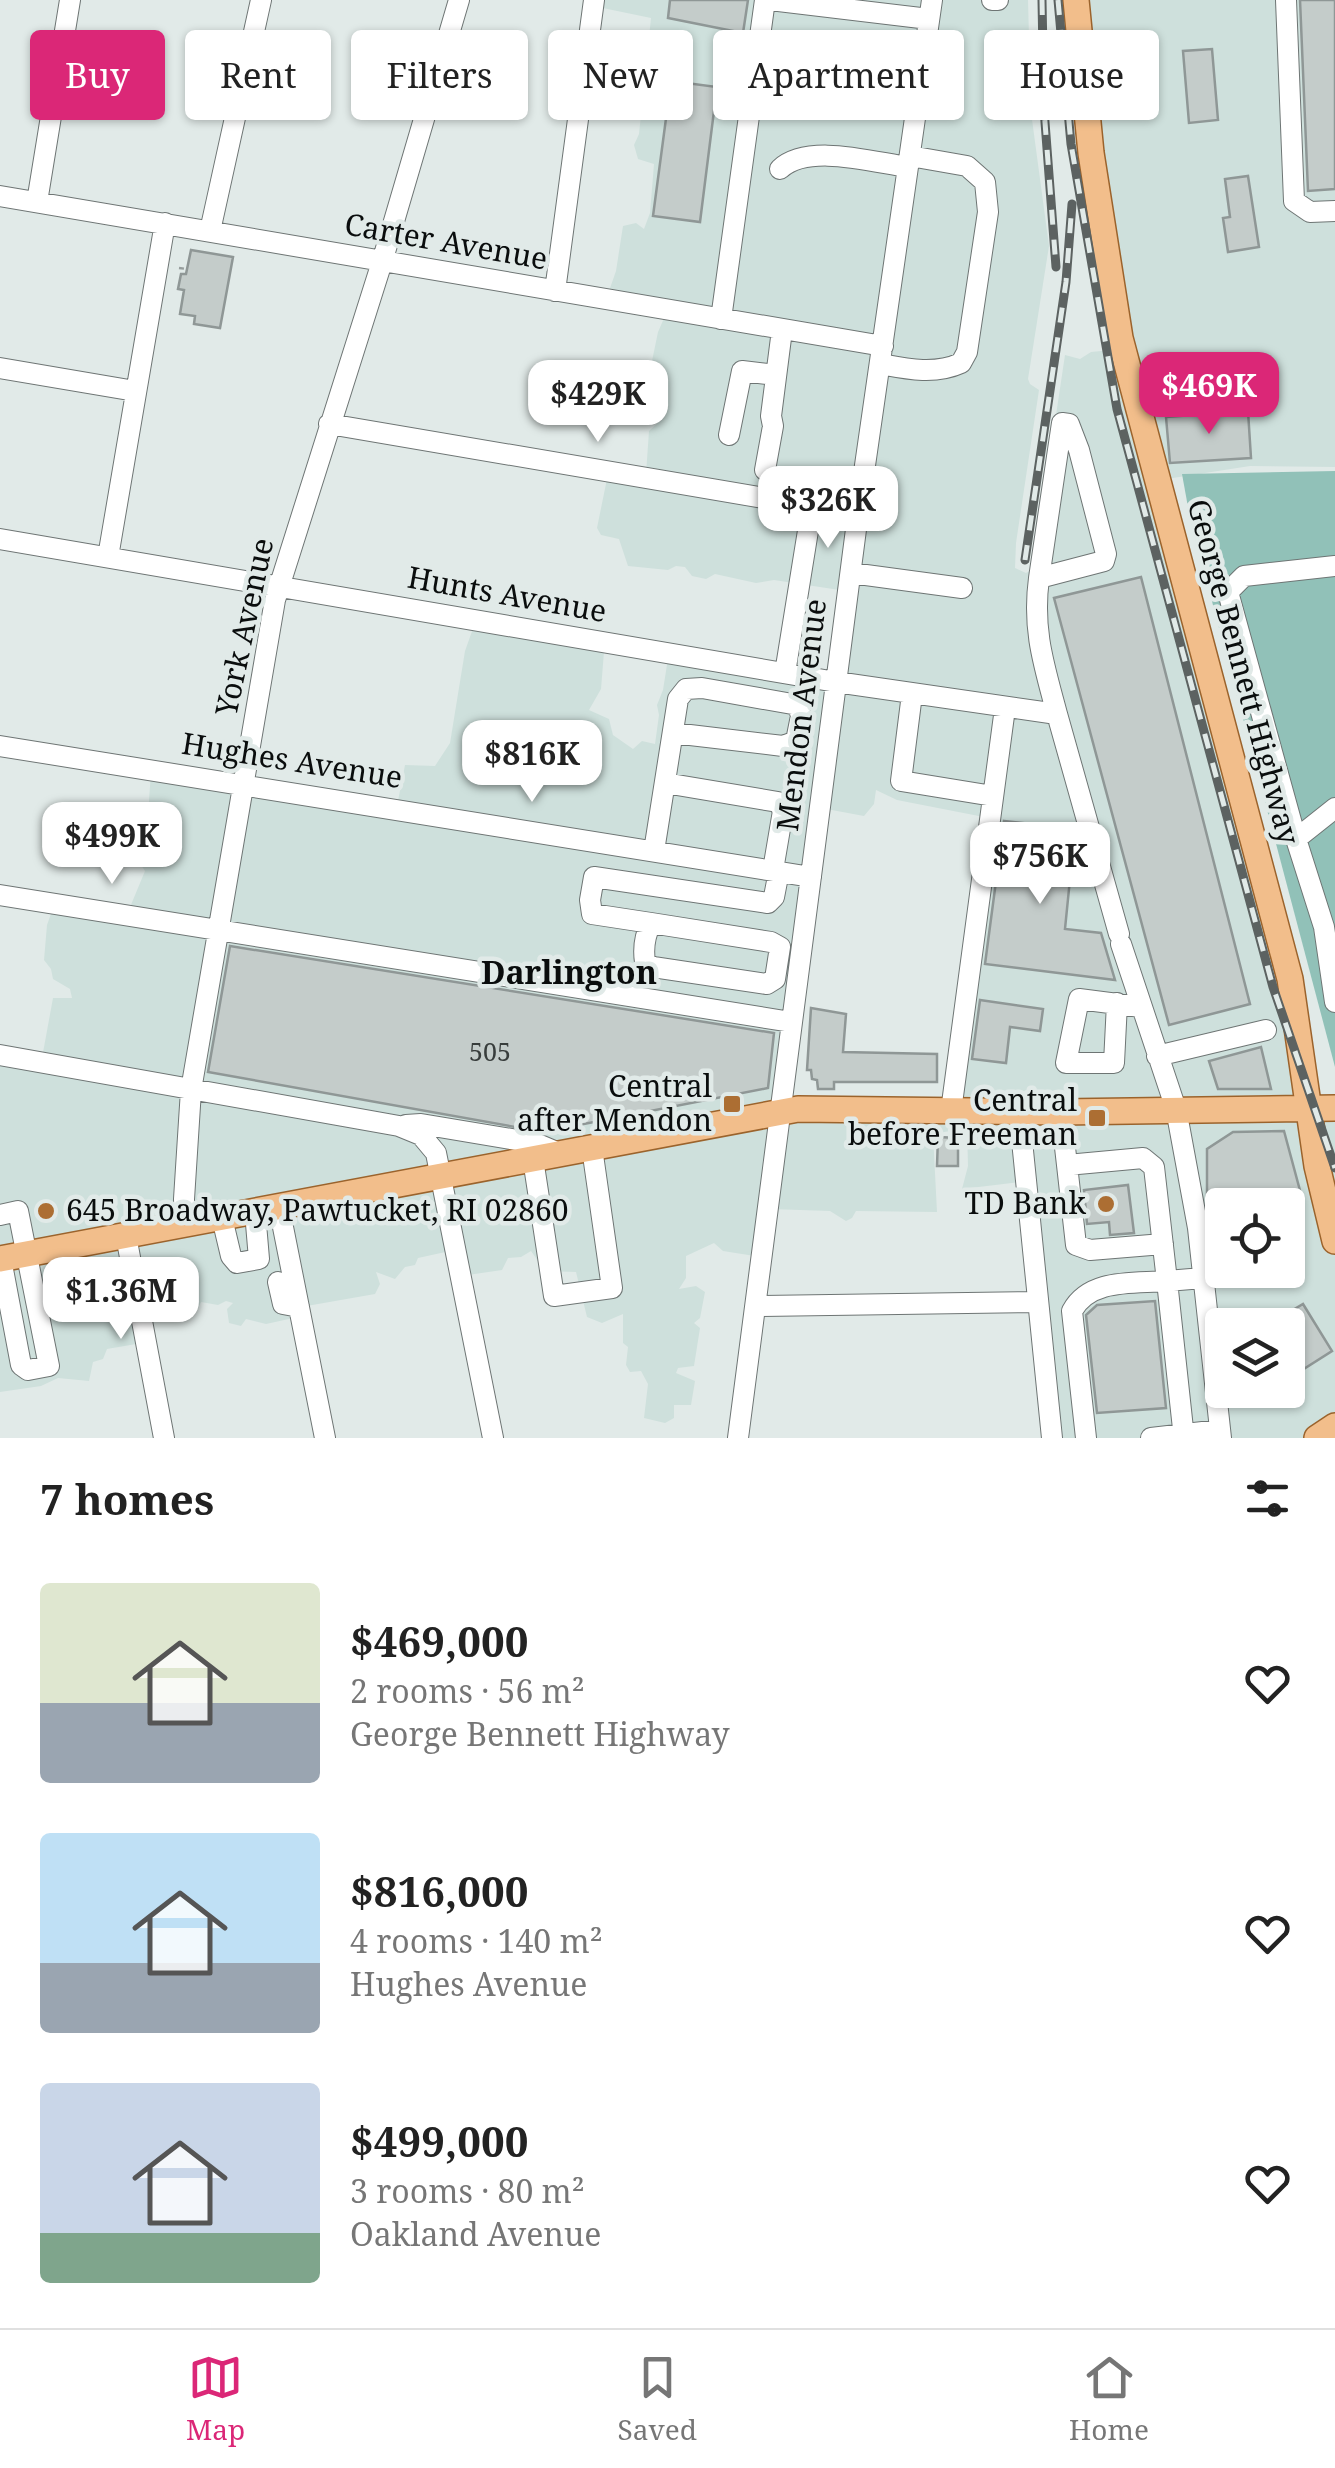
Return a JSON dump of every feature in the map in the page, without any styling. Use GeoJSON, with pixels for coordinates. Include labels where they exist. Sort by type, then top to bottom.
{"type":"FeatureCollection","features":[{"type":"Feature","properties":{"kind":"main road","name":"George Bennett Highway"},"geometry":{"type":"LineString","coordinates":[[1076,0],[1091,153],[1120,338],[1323,1108],[1317,1166],[1335,1241]]}},
{"type":"Feature","properties":{"kind":"main road"},"geometry":{"type":"LineString","coordinates":[[0,1259],[782,1111],[1323,1108]]}},
{"type":"Feature","properties":{"kind":"main road"},"geometry":{"type":"LineString","coordinates":[[1316,1438],[1335,1426]]}},
{"type":"Feature","properties":{"kind":"street"},"geometry":{"type":"LineString","coordinates":[[36,202],[70,0]]}},
{"type":"Feature","properties":{"kind":"street"},"geometry":{"type":"LineString","coordinates":[[210,230],[261,0]]}},
{"type":"Feature","properties":{"kind":"street","name":"York Avenue"},"geometry":{"type":"LineString","coordinates":[[186,1225],[191,1090],[279,587],[460,0]]}},
{"type":"Feature","properties":{"kind":"street"},"geometry":{"type":"LineString","coordinates":[[555,292],[594,0]]}},
{"type":"Feature","properties":{"kind":"street"},"geometry":{"type":"LineString","coordinates":[[721,320],[767,0],[931,10]]}},
{"type":"Feature","properties":{"kind":"street"},"geometry":{"type":"LineString","coordinates":[[1286,0],[1286,78],[1294,201],[1310,212],[1335,211]]}},
{"type":"Feature","properties":{"kind":"street","name":"Mendon Avenue"},"geometry":{"type":"LineString","coordinates":[[738,1438],[858,514],[931,10]]}},
{"type":"Feature","properties":{"kind":"street"},"geometry":{"type":"LineString","coordinates":[[780,170],[796,158],[812,154],[909,161]]}},
{"type":"Feature","properties":{"kind":"street","name":"Carter Avenue"},"geometry":{"type":"LineString","coordinates":[[0,196],[782,330],[882,355],[913,370],[950,368],[961,362],[967,352],[988,212],[985,182],[967,166],[909,161]]}},
{"type":"Feature","properties":{"kind":"street"},"geometry":{"type":"LineString","coordinates":[[108,557],[165,223]]}},
{"type":"Feature","properties":{"kind":"street"},"geometry":{"type":"LineString","coordinates":[[764,470],[773,426],[782,330]]}},
{"type":"Feature","properties":{"kind":"street"},"geometry":{"type":"LineString","coordinates":[[0,368],[135,391]]}},
{"type":"Feature","properties":{"kind":"street"},"geometry":{"type":"LineString","coordinates":[[729,434],[742,371],[776,376]]}},
{"type":"Feature","properties":{"kind":"street"},"geometry":{"type":"LineString","coordinates":[[1039,578],[1104,562],[1106,554],[1080,450],[1068,424],[1062,423],[1059,438],[1039,578],[1037,640],[1120,939],[1176,1109],[1198,1228],[1221,1434],[1151,1438]]}},
{"type":"Feature","properties":{"kind":"street"},"geometry":{"type":"LineString","coordinates":[[329,424],[858,514]]}},
{"type":"Feature","properties":{"kind":"street"},"geometry":{"type":"LineString","coordinates":[[785,673],[812,506]]}},
{"type":"Feature","properties":{"kind":"street","name":"Hunts Avenue"},"geometry":{"type":"LineString","coordinates":[[0,539],[836,682],[1057,714]]}},
{"type":"Feature","properties":{"kind":"street"},"geometry":{"type":"LineString","coordinates":[[1335,566],[1244,576],[1228,592],[1296,840],[1330,922],[1335,1002]]}},
{"type":"Feature","properties":{"kind":"street"},"geometry":{"type":"LineString","coordinates":[[850,574],[962,588]]}},
{"type":"Feature","properties":{"kind":"street"},"geometry":{"type":"LineString","coordinates":[[654,851],[678,699],[686,689],[702,688],[798,705],[801,716],[796,741],[783,746],[673,733]]}},
{"type":"Feature","properties":{"kind":"street"},"geometry":{"type":"LineString","coordinates":[[912,694],[901,781],[992,796]]}},
{"type":"Feature","properties":{"kind":"street"},"geometry":{"type":"LineString","coordinates":[[951,1112],[1005,708]]}},
{"type":"Feature","properties":{"kind":"street","name":"Hughes Avenue"},"geometry":{"type":"LineString","coordinates":[[0,746],[811,877]]}},
{"type":"Feature","properties":{"kind":"street"},"geometry":{"type":"LineString","coordinates":[[594,877],[768,903],[774,897],[783,811],[778,802],[665,783]]}},
{"type":"Feature","properties":{"kind":"street"},"geometry":{"type":"LineString","coordinates":[[1296,840],[1335,808]]}},
{"type":"Feature","properties":{"kind":"street"},"geometry":{"type":"LineString","coordinates":[[600,842],[590,900],[592,914],[651,923],[771,942],[780,947],[775,979],[768,984],[653,966],[645,962],[646,932],[651,923]]}},
{"type":"Feature","properties":{"kind":"street"},"geometry":{"type":"LineString","coordinates":[[0,894],[791,1022]]}},
{"type":"Feature","properties":{"kind":"street"},"geometry":{"type":"LineString","coordinates":[[709,1009],[712,976]]}},
{"type":"Feature","properties":{"kind":"street"},"geometry":{"type":"LineString","coordinates":[[1118,1003],[1141,1007]]}},
{"type":"Feature","properties":{"kind":"street"},"geometry":{"type":"LineString","coordinates":[[1157,1056],[1266,1030]]}},
{"type":"Feature","properties":{"kind":"street"},"geometry":{"type":"LineString","coordinates":[[0,1054],[398,1126],[421,1136],[430,1144],[439,1175],[493,1438]]}},
{"type":"Feature","properties":{"kind":"street"},"geometry":{"type":"LineString","coordinates":[[1020,1111],[1052,1438]]}},
{"type":"Feature","properties":{"kind":"street"},"geometry":{"type":"LineString","coordinates":[[1061,1112],[1076,1245],[1090,1250],[1163,1244]]}},
{"type":"Feature","properties":{"kind":"street"},"geometry":{"type":"LineString","coordinates":[[398,1126],[420,1124],[535,1144],[562,1154]]}},
{"type":"Feature","properties":{"kind":"street"},"geometry":{"type":"LineString","coordinates":[[533,1159],[554,1296],[612,1288],[592,1148]]}},
{"type":"Feature","properties":{"kind":"street"},"geometry":{"type":"LineString","coordinates":[[1066,1165],[1143,1158],[1154,1167],[1184,1436]]}},
{"type":"Feature","properties":{"kind":"street"},"geometry":{"type":"LineString","coordinates":[[222,1218],[231,1256],[237,1263],[258,1259],[267,1209]]}},
{"type":"Feature","properties":{"kind":"street"},"geometry":{"type":"LineString","coordinates":[[267,1209],[299,1307],[325,1438]]}},
{"type":"Feature","properties":{"kind":"street"},"geometry":{"type":"LineString","coordinates":[[0,1215],[18,1211],[49,1366],[28,1370],[21,1365],[0,1259]]}},
{"type":"Feature","properties":{"kind":"street"},"geometry":{"type":"LineString","coordinates":[[126,1236],[164,1438]]}},
{"type":"Feature","properties":{"kind":"street"},"geometry":{"type":"LineString","coordinates":[[1086,1438],[1072,1311],[1079,1298],[1094,1289],[1203,1278]]}},
{"type":"Feature","properties":{"kind":"street"},"geometry":{"type":"LineString","coordinates":[[278,1282],[282,1304],[299,1307]]}},
{"type":"Feature","properties":{"kind":"street"},"geometry":{"type":"LineString","coordinates":[[756,1306],[1037,1302]]}},
{"type":"Feature","properties":{"kind":"path"},"geometry":{"type":"LineString","coordinates":[[179,268],[187,270]]}},
{"type":"Feature","properties":{"kind":"shaded area"},"geometry":{"type":"Polygon","coordinates":[[[594,0],[1028,0],[1029,30],[984,30],[984,120],[1032,120],[1049,246],[1028,379],[1039,390],[1016,543],[1015,568],[1026,573],[1033,569],[1065,355],[1080,359],[1091,352],[1121,349],[1091,120],[1159,120],[1159,30],[1080,30],[1076,0],[1335,0],[1335,467],[1250,466],[1160,480],[1312,1098],[1335,1099],[1335,1438],[1052,1438],[1020,1182],[962,1189],[968,1166],[967,1128],[933,1134],[937,1212],[856,1211],[846,1221],[830,1211],[770,1209],[761,1257],[723,1251],[714,1243],[686,1256],[686,1278],[679,1289],[696,1286],[705,1292],[700,1318],[694,1323],[700,1328],[694,1366],[678,1368],[676,1373],[695,1381],[691,1405],[674,1405],[674,1418],[665,1423],[644,1418],[648,1384],[641,1371],[630,1372],[626,1365],[628,1347],[623,1343],[623,1314],[602,1323],[587,1317],[576,1272],[545,1271],[531,1251],[508,1258],[502,1270],[461,1276],[450,1251],[418,1258],[415,1265],[405,1267],[395,1279],[376,1272],[380,1284],[375,1294],[301,1307],[298,1317],[266,1324],[246,1319],[241,1326],[229,1323],[227,1309],[233,1303],[226,1301],[218,1305],[201,1302],[198,1308],[186,1312],[177,1302],[142,1311],[142,1343],[107,1349],[103,1359],[93,1362],[89,1381],[58,1378],[41,1386],[0,1392],[0,1051],[42,1058],[53,998],[72,998],[70,989],[53,979],[44,960],[47,925],[54,905],[128,912],[145,871],[139,862],[139,837],[151,835],[155,841],[163,842],[162,834],[147,829],[151,772],[397,806],[405,765],[435,766],[450,743],[465,651],[476,620],[605,639],[601,689],[589,710],[609,719],[613,735],[633,749],[642,741],[655,744],[657,705],[669,652],[835,677],[846,591],[774,580],[756,583],[715,574],[706,579],[692,576],[685,567],[668,570],[628,566],[619,539],[601,535],[597,528],[609,469],[646,474],[649,431],[661,420],[652,386],[652,361],[669,307],[609,291],[623,226],[636,223],[644,229],[650,213],[654,164],[638,159],[634,145],[640,120],[693,120],[693,30],[650,30],[651,18],[593,6],[594,0]],[[876,790],[874,804],[864,816],[821,808],[781,1106],[942,1105],[989,818],[897,800],[876,790]]]}},
{"type":"Feature","properties":{"kind":"green space"},"geometry":{"type":"Polygon","coordinates":[[[1335,471],[1335,1067],[1190,518],[1182,474],[1335,471]]]}},
{"type":"Feature","properties":{"kind":"building"},"geometry":{"type":"Polygon","coordinates":[[[670,0],[748,0],[743,30],[668,18],[670,0]]]}},
{"type":"Feature","properties":{"kind":"building"},"geometry":{"type":"Polygon","coordinates":[[[1300,0],[1335,0],[1335,189],[1308,191],[1300,0]]]}},
{"type":"Feature","properties":{"kind":"building"},"geometry":{"type":"Polygon","coordinates":[[[1212,49],[1218,120],[1189,123],[1183,51],[1212,49]]]}},
{"type":"Feature","properties":{"kind":"building"},"geometry":{"type":"Polygon","coordinates":[[[693,84],[713,86],[713,119],[700,222],[653,216],[666,120],[693,120],[693,84]]]}},
{"type":"Feature","properties":{"kind":"building"},"geometry":{"type":"Polygon","coordinates":[[[1248,176],[1259,247],[1228,252],[1223,218],[1230,217],[1225,179],[1248,176]]]}},
{"type":"Feature","properties":{"kind":"building"},"geometry":{"type":"Polygon","coordinates":[[[191,250],[233,257],[220,328],[194,324],[195,316],[180,314],[184,290],[178,289],[191,250]]]}},
{"type":"Feature","properties":{"kind":"building"},"geometry":{"type":"Polygon","coordinates":[[[1248,411],[1251,458],[1170,463],[1166,417],[1248,411]]]}},
{"type":"Feature","properties":{"kind":"building"},"geometry":{"type":"Polygon","coordinates":[[[1141,577],[1250,1004],[1169,1025],[1054,598],[1141,577]]]}},
{"type":"Feature","properties":{"kind":"building"},"geometry":{"type":"Polygon","coordinates":[[[1004,821],[1075,829],[1065,929],[1101,933],[1115,980],[985,964],[1004,821]]]}},
{"type":"Feature","properties":{"kind":"building"},"geometry":{"type":"Polygon","coordinates":[[[230,946],[774,1033],[768,1088],[543,1132],[208,1072],[230,946]]]}},
{"type":"Feature","properties":{"kind":"building"},"geometry":{"type":"Polygon","coordinates":[[[980,1000],[1043,1009],[1040,1031],[1010,1027],[1006,1063],[972,1059],[980,1000]]]}},
{"type":"Feature","properties":{"kind":"building"},"geometry":{"type":"Polygon","coordinates":[[[811,1008],[846,1014],[843,1052],[937,1054],[937,1082],[834,1082],[834,1089],[818,1089],[817,1080],[807,1070],[811,1008]]]}},
{"type":"Feature","properties":{"kind":"building"},"geometry":{"type":"Polygon","coordinates":[[[1261,1047],[1271,1089],[1218,1089],[1209,1061],[1261,1047]]]}},
{"type":"Feature","properties":{"kind":"building"},"geometry":{"type":"Polygon","coordinates":[[[1284,1131],[1299,1188],[1207,1188],[1207,1149],[1233,1132],[1284,1131]]]}},
{"type":"Feature","properties":{"kind":"building"},"geometry":{"type":"Polygon","coordinates":[[[938,1137],[958,1138],[958,1166],[937,1166],[938,1137]]]}},
{"type":"Feature","properties":{"kind":"building","name":"TD Bank"},"geometry":{"type":"Polygon","coordinates":[[[1128,1185],[1134,1233],[1110,1235],[1109,1222],[1087,1224],[1084,1190],[1128,1185]]]}},
{"type":"Feature","properties":{"kind":"building"},"geometry":{"type":"Polygon","coordinates":[[[1155,1301],[1166,1408],[1097,1413],[1086,1315],[1097,1305],[1155,1301]]]}},
{"type":"Feature","properties":{"kind":"building"},"geometry":{"type":"Polygon","coordinates":[[[1303,1304],[1332,1351],[1305,1368],[1305,1308],[1296,1308],[1303,1304]]]}},
{"type":"Feature","properties":{"kind":"railway"},"geometry":{"type":"LineString","coordinates":[[1042,0],[1044,109],[1056,267]]}},
{"type":"Feature","properties":{"kind":"railway"},"geometry":{"type":"LineString","coordinates":[[1058,0],[1071,144],[1117,409],[1273,987],[1335,1168]]}},
{"type":"Feature","properties":{"kind":"railway"},"geometry":{"type":"LineString","coordinates":[[1025,560],[1066,282],[1072,204]]}},
{"type":"Feature","properties":{"kind":"place","name":"Central after Mendon"},"geometry":{"type":"Point","coordinates":[732,1104]}},
{"type":"Feature","properties":{"kind":"place","name":"Central before Freeman"},"geometry":{"type":"Point","coordinates":[1097,1118]}},
{"type":"Feature","properties":{"kind":"place","name":"TD Bank"},"geometry":{"type":"Point","coordinates":[1106,1204]}},
{"type":"Feature","properties":{"kind":"place","name":"645 Broadway, Pawtucket, RI 02860"},"geometry":{"type":"Point","coordinates":[46,1211]}},
{"type":"Feature","properties":{"kind":"district","name":"Darlington"},"geometry":{"type":"Point","coordinates":[569,973]}}]}
